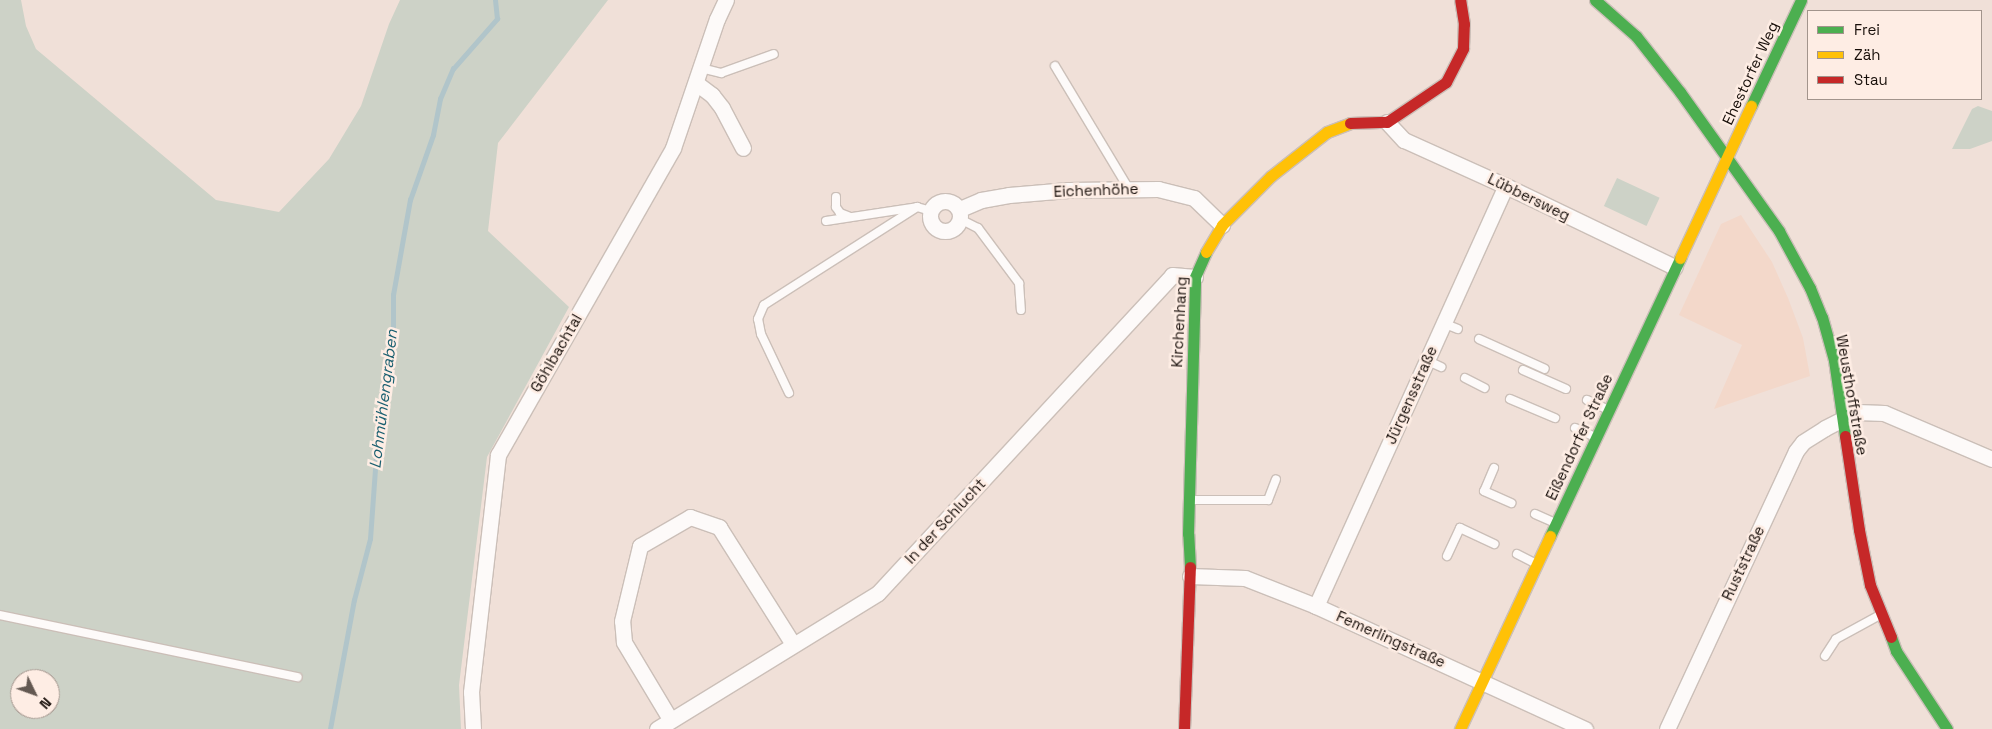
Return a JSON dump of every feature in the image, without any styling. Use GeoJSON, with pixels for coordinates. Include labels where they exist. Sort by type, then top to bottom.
{"type":"FeatureCollection","features":[{"type":"Feature","properties":{"kind":"street","name":"Göhlbachtal"},"geometry":{"type":"LineString","coordinates":[[473,729],[471,692],[498,455],[673,148],[717,19],[726,0]]}},
{"type":"Feature","properties":{"kind":"street"},"geometry":{"type":"LineString","coordinates":[[1387,122],[1428,96],[1446,82],[1452,72],[1463,48],[1465,36],[1460,0]]}},
{"type":"Feature","properties":{"kind":"street","name":"Weusthoffstraße"},"geometry":{"type":"LineString","coordinates":[[1595,0],[1621,21],[1648,50],[1779,231],[1810,288],[1822,316],[1834,360],[1859,530],[1870,585],[1880,615],[1896,651],[1947,729]]}},
{"type":"Feature","properties":{"kind":"street","name":"Ehestorfer Weg"},"geometry":{"type":"LineString","coordinates":[[1728,159],[1801,0]]}},
{"type":"Feature","properties":{"kind":"street"},"geometry":{"type":"LineString","coordinates":[[699,76],[722,108],[743,148]]}},
{"type":"Feature","properties":{"kind":"street","name":"Kirchenhang"},"geometry":{"type":"LineString","coordinates":[[1184,729],[1190,576],[1189,500],[1192,318],[1195,277],[1207,248],[1222,225],[1271,176],[1327,132],[1338,126],[1354,122],[1387,122]]}},
{"type":"Feature","properties":{"kind":"street","name":"Lübbersweg"},"geometry":{"type":"LineString","coordinates":[[1387,122],[1404,140],[1506,186],[1674,267]]}},
{"type":"Feature","properties":{"kind":"street","name":"Eißendorfer Straße"},"geometry":{"type":"LineString","coordinates":[[1460,729],[1674,267],[1728,159]]}},
{"type":"Feature","properties":{"kind":"street","name":"Jürgensstraße"},"geometry":{"type":"LineString","coordinates":[[1316,606],[1506,186]]}},
{"type":"Feature","properties":{"kind":"street","name":"Eichenhöhe"},"geometry":{"type":"LineString","coordinates":[[924,209],[930,216],[933,226],[944,231],[956,227],[960,214],[981,200],[1009,195],[1068,190],[1158,189],[1194,198],[1222,225]]}},
{"type":"Feature","properties":{"kind":"street"},"geometry":{"type":"LineString","coordinates":[[924,209],[945,200],[956,204],[960,214]]}},
{"type":"Feature","properties":{"kind":"street","name":"In der Schlucht"},"geometry":{"type":"LineString","coordinates":[[657,729],[670,719],[793,644],[869,600],[892,579],[1172,275],[1195,277]]}},
{"type":"Feature","properties":{"kind":"street","name":"Ruststraße"},"geometry":{"type":"LineString","coordinates":[[1667,729],[1796,451],[1811,436],[1857,412],[1884,413],[1992,459]]}},
{"type":"Feature","properties":{"kind":"street"},"geometry":{"type":"LineString","coordinates":[[670,719],[624,642],[622,621],[640,546],[690,516],[719,527],[793,644]]}},
{"type":"Feature","properties":{"kind":"street","name":"Femerlingstraße"},"geometry":{"type":"LineString","coordinates":[[1190,576],[1245,578],[1316,606],[1483,680],[1585,729]]}},
{"type":"Feature","properties":{"kind":"lane"},"geometry":{"type":"LineString","coordinates":[[699,76],[721,73],[774,54]]}},
{"type":"Feature","properties":{"kind":"lane"},"geometry":{"type":"LineString","coordinates":[[1055,66],[1129,189]]}},
{"type":"Feature","properties":{"kind":"lane"},"geometry":{"type":"LineString","coordinates":[[836,196],[836,207],[840,214],[850,217]]}},
{"type":"Feature","properties":{"kind":"lane"},"geometry":{"type":"LineString","coordinates":[[826,220],[924,209]]}},
{"type":"Feature","properties":{"kind":"lane"},"geometry":{"type":"LineString","coordinates":[[789,393],[761,334],[758,319],[764,305],[924,209]]}},
{"type":"Feature","properties":{"kind":"lane"},"geometry":{"type":"LineString","coordinates":[[960,214],[978,228],[1019,283],[1021,310]]}},
{"type":"Feature","properties":{"kind":"lane"},"geometry":{"type":"LineString","coordinates":[[1443,323],[1458,329]]}},
{"type":"Feature","properties":{"kind":"lane"},"geometry":{"type":"LineString","coordinates":[[1479,339],[1545,369]]}},
{"type":"Feature","properties":{"kind":"lane"},"geometry":{"type":"LineString","coordinates":[[1426,360],[1441,367]]}},
{"type":"Feature","properties":{"kind":"lane"},"geometry":{"type":"LineString","coordinates":[[1523,370],[1566,389]]}},
{"type":"Feature","properties":{"kind":"lane"},"geometry":{"type":"LineString","coordinates":[[1464,378],[1485,388]]}},
{"type":"Feature","properties":{"kind":"lane"},"geometry":{"type":"LineString","coordinates":[[1510,399],[1555,418]]}},
{"type":"Feature","properties":{"kind":"lane"},"geometry":{"type":"LineString","coordinates":[[1588,400],[1608,410]]}},
{"type":"Feature","properties":{"kind":"lane"},"geometry":{"type":"LineString","coordinates":[[1575,428],[1595,437]]}},
{"type":"Feature","properties":{"kind":"lane"},"geometry":{"type":"LineString","coordinates":[[1494,468],[1484,491],[1511,503]]}},
{"type":"Feature","properties":{"kind":"lane"},"geometry":{"type":"LineString","coordinates":[[1189,500],[1268,500],[1276,479]]}},
{"type":"Feature","properties":{"kind":"lane"},"geometry":{"type":"LineString","coordinates":[[1535,514],[1555,523]]}},
{"type":"Feature","properties":{"kind":"lane"},"geometry":{"type":"LineString","coordinates":[[1447,556],[1460,528],[1494,544]]}},
{"type":"Feature","properties":{"kind":"lane"},"geometry":{"type":"LineString","coordinates":[[1517,554],[1537,564]]}},
{"type":"Feature","properties":{"kind":"lane"},"geometry":{"type":"LineString","coordinates":[[0,615],[298,677]]}},
{"type":"Feature","properties":{"kind":"lane"},"geometry":{"type":"LineString","coordinates":[[1825,656],[1836,639],[1880,615]]}},
{"type":"Feature","properties":{"kind":"shaded area"},"geometry":{"type":"Polygon","coordinates":[[[0,0],[21,0],[26,26],[36,49],[216,200],[279,212],[329,159],[361,106],[389,24],[400,0],[608,0],[498,143],[488,231],[569,307],[487,457],[459,685],[461,729],[0,729],[0,0]]]}},
{"type":"Feature","properties":{"kind":"shaded area"},"geometry":{"type":"Polygon","coordinates":[[[1978,106],[1992,111],[1992,141],[1970,149],[1952,149],[1972,109],[1978,106]]]}},
{"type":"Feature","properties":{"kind":"shaded area"},"geometry":{"type":"Polygon","coordinates":[[[1617,178],[1660,198],[1646,226],[1604,206],[1617,178]]]}},
{"type":"Feature","properties":{"kind":"shaded area"},"geometry":{"type":"Polygon","coordinates":[[[1741,215],[1772,262],[1788,298],[1803,338],[1810,376],[1714,409],[1742,345],[1679,315],[1721,224],[1741,215]]]}},
{"type":"Feature","properties":{"kind":"waterway","name":"Lohmühlengraben"},"geometry":{"type":"LineString","coordinates":[[330,729],[354,600],[370,539],[379,412],[393,342],[393,295],[410,200],[433,135],[440,99],[453,69],[497,19],[495,0]]}},
{"type":"Feature","properties":{"kind":"traffic: fast"},"geometry":{"type":"LineString","coordinates":[[1595,0],[1636,36],[1680,92],[1779,231],[1810,288],[1822,317],[1834,360],[1845,436]]}},
{"type":"Feature","properties":{"kind":"traffic: fast"},"geometry":{"type":"LineString","coordinates":[[1751,106],[1801,0]]}},
{"type":"Feature","properties":{"kind":"traffic: fast"},"geometry":{"type":"LineString","coordinates":[[1190,567],[1188,534],[1195,277],[1206,252]]}},
{"type":"Feature","properties":{"kind":"traffic: fast"},"geometry":{"type":"LineString","coordinates":[[1550,536],[1680,258]]}},
{"type":"Feature","properties":{"kind":"traffic: fast"},"geometry":{"type":"LineString","coordinates":[[1891,637],[1896,651],[1947,729]]}},
{"type":"Feature","properties":{"kind":"traffic: slow"},"geometry":{"type":"LineString","coordinates":[[1680,258],[1751,106]]}},
{"type":"Feature","properties":{"kind":"traffic: slow"},"geometry":{"type":"LineString","coordinates":[[1206,252],[1222,225],[1271,176],[1327,132],[1350,123]]}},
{"type":"Feature","properties":{"kind":"traffic: slow"},"geometry":{"type":"LineString","coordinates":[[1460,729],[1550,536]]}},
{"type":"Feature","properties":{"kind":"traffic: jam"},"geometry":{"type":"LineString","coordinates":[[1350,123],[1387,122],[1446,82],[1463,48],[1464,24],[1460,0]]}},
{"type":"Feature","properties":{"kind":"traffic: jam"},"geometry":{"type":"LineString","coordinates":[[1845,436],[1859,530],[1870,585],[1891,637]]}},
{"type":"Feature","properties":{"kind":"traffic: jam"},"geometry":{"type":"LineString","coordinates":[[1184,729],[1190,567]]}}]}
